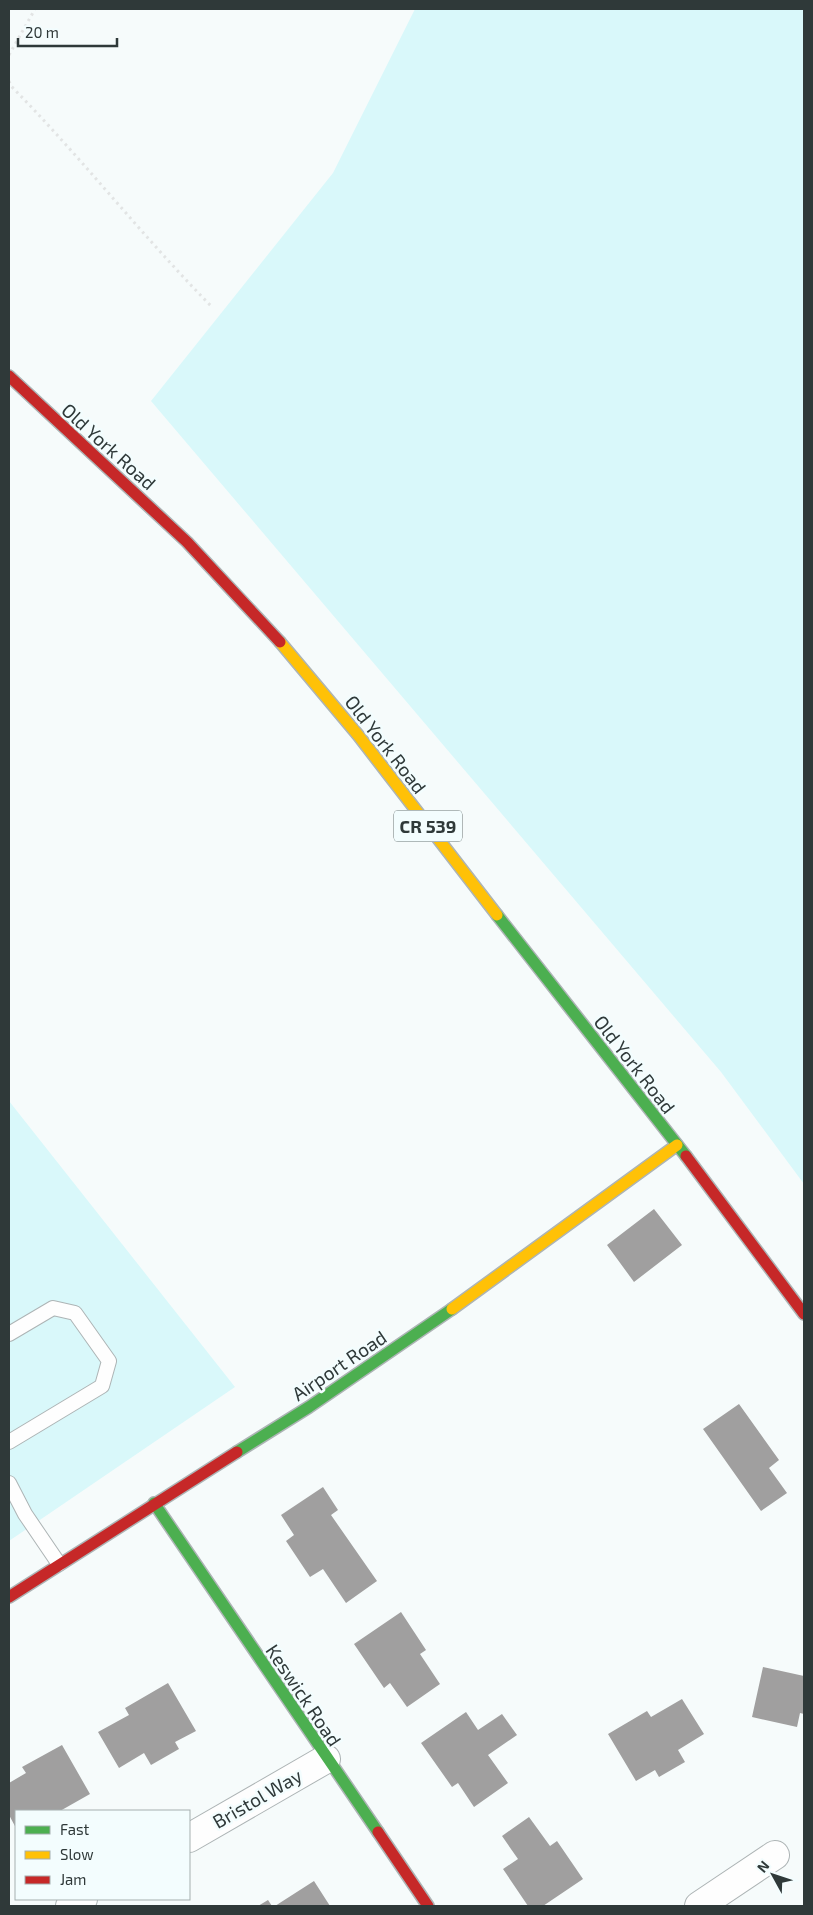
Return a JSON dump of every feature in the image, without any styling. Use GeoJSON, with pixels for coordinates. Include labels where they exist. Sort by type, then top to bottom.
{"type":"FeatureCollection","features":[{"type":"Feature","properties":{"kind":"street","name":"Old York Road"},"geometry":{"type":"LineString","coordinates":[[9,376],[61,428],[138,495],[212,567],[303,668],[677,1145],[804,1314]]}},
{"type":"Feature","properties":{"kind":"street","name":"Airport Road"},"geometry":{"type":"LineString","coordinates":[[9,1597],[154,1503],[309,1407],[428,1326],[677,1145]]}},
{"type":"Feature","properties":{"kind":"street","name":"Keswick Road"},"geometry":{"type":"LineString","coordinates":[[154,1503],[326,1759],[428,1906]]}},
{"type":"Feature","properties":{"kind":"street","name":"Bristol Way"},"geometry":{"type":"LineString","coordinates":[[190,1837],[326,1759]]}},
{"type":"Feature","properties":{"kind":"street"},"geometry":{"type":"LineString","coordinates":[[699,1906],[775,1855]]}},
{"type":"Feature","properties":{"kind":"street"},"geometry":{"type":"LineString","coordinates":[[70,1906],[81,1900]]}},
{"type":"Feature","properties":{"kind":"lane"},"geometry":{"type":"LineString","coordinates":[[9,1334],[53,1308],[75,1313],[109,1360],[102,1386],[9,1442]]}},
{"type":"Feature","properties":{"kind":"lane"},"geometry":{"type":"LineString","coordinates":[[9,1483],[25,1514],[58,1564]]}},
{"type":"Feature","properties":{"kind":"path"},"geometry":{"type":"LineString","coordinates":[[9,55],[35,9]]}},
{"type":"Feature","properties":{"kind":"path"},"geometry":{"type":"LineString","coordinates":[[9,81],[11,86],[54,131],[172,266],[212,307]]}},
{"type":"Feature","properties":{"kind":"shaded area"},"geometry":{"type":"Polygon","coordinates":[[[415,9],[804,9],[804,1184],[721,1072],[151,401],[333,173],[415,9]]]}},
{"type":"Feature","properties":{"kind":"shaded area"},"geometry":{"type":"Polygon","coordinates":[[[9,1101],[235,1387],[9,1541],[9,1101]]]}},
{"type":"Feature","properties":{"kind":"building"},"geometry":{"type":"Polygon","coordinates":[[[654,1209],[682,1245],[634,1282],[607,1245],[654,1209]]]}},
{"type":"Feature","properties":{"kind":"building"},"geometry":{"type":"Polygon","coordinates":[[[739,1404],[779,1460],[769,1468],[787,1493],[761,1511],[703,1429],[739,1404]]]}},
{"type":"Feature","properties":{"kind":"building"},"geometry":{"type":"Polygon","coordinates":[[[323,1487],[338,1510],[331,1515],[377,1581],[346,1603],[323,1569],[310,1577],[286,1541],[294,1535],[281,1515],[323,1487]]]}},
{"type":"Feature","properties":{"kind":"building"},"geometry":{"type":"Polygon","coordinates":[[[401,1612],[426,1650],[420,1654],[440,1684],[407,1707],[390,1683],[384,1688],[354,1644],[401,1612]]]}},
{"type":"Feature","properties":{"kind":"building"},"geometry":{"type":"Polygon","coordinates":[[[763,1667],[804,1676],[804,1714],[800,1713],[797,1727],[752,1717],[763,1667]]]}},
{"type":"Feature","properties":{"kind":"building"},"geometry":{"type":"Polygon","coordinates":[[[168,1683],[196,1731],[175,1742],[179,1749],[151,1765],[144,1753],[119,1768],[98,1732],[129,1715],[125,1708],[168,1683]]]}},
{"type":"Feature","properties":{"kind":"building"},"geometry":{"type":"Polygon","coordinates":[[[682,1699],[704,1734],[678,1750],[685,1762],[659,1777],[655,1770],[636,1781],[608,1734],[647,1711],[651,1717],[682,1699]]]}},
{"type":"Feature","properties":{"kind":"building"},"geometry":{"type":"Polygon","coordinates":[[[466,1712],[478,1730],[502,1714],[517,1735],[488,1755],[508,1783],[474,1807],[458,1783],[452,1787],[421,1743],[466,1712]]]}},
{"type":"Feature","properties":{"kind":"building"},"geometry":{"type":"Polygon","coordinates":[[[62,1745],[90,1794],[62,1810],[15,1810],[15,1826],[9,1815],[9,1783],[26,1773],[22,1767],[62,1745]]]}},
{"type":"Feature","properties":{"kind":"building"},"geometry":{"type":"Polygon","coordinates":[[[529,1817],[550,1846],[557,1841],[583,1879],[543,1906],[528,1906],[503,1869],[518,1859],[502,1836],[529,1817]]]}},
{"type":"Feature","properties":{"kind":"building"},"geometry":{"type":"Polygon","coordinates":[[[314,1881],[330,1906],[275,1906],[314,1881]]]}},
{"type":"Feature","properties":{"kind":"building"},"geometry":{"type":"Polygon","coordinates":[[[268,1900],[272,1906],[258,1906],[268,1900]]]}},
{"type":"Feature","properties":{"kind":"traffic: fast"},"geometry":{"type":"LineString","coordinates":[[497,915],[686,1156]]}},
{"type":"Feature","properties":{"kind":"traffic: fast"},"geometry":{"type":"LineString","coordinates":[[237,1452],[309,1407],[452,1309]]}},
{"type":"Feature","properties":{"kind":"traffic: fast"},"geometry":{"type":"LineString","coordinates":[[154,1503],[378,1832]]}},
{"type":"Feature","properties":{"kind":"traffic: slow"},"geometry":{"type":"LineString","coordinates":[[280,642],[358,735],[497,915]]}},
{"type":"Feature","properties":{"kind":"traffic: slow"},"geometry":{"type":"LineString","coordinates":[[452,1309],[677,1145]]}},
{"type":"Feature","properties":{"kind":"traffic: jam"},"geometry":{"type":"LineString","coordinates":[[9,376],[187,542],[280,642]]}},
{"type":"Feature","properties":{"kind":"traffic: jam"},"geometry":{"type":"LineString","coordinates":[[686,1156],[804,1314]]}},
{"type":"Feature","properties":{"kind":"traffic: jam"},"geometry":{"type":"LineString","coordinates":[[9,1597],[237,1452]]}},
{"type":"Feature","properties":{"kind":"traffic: jam"},"geometry":{"type":"LineString","coordinates":[[378,1832],[428,1906]]}}]}
